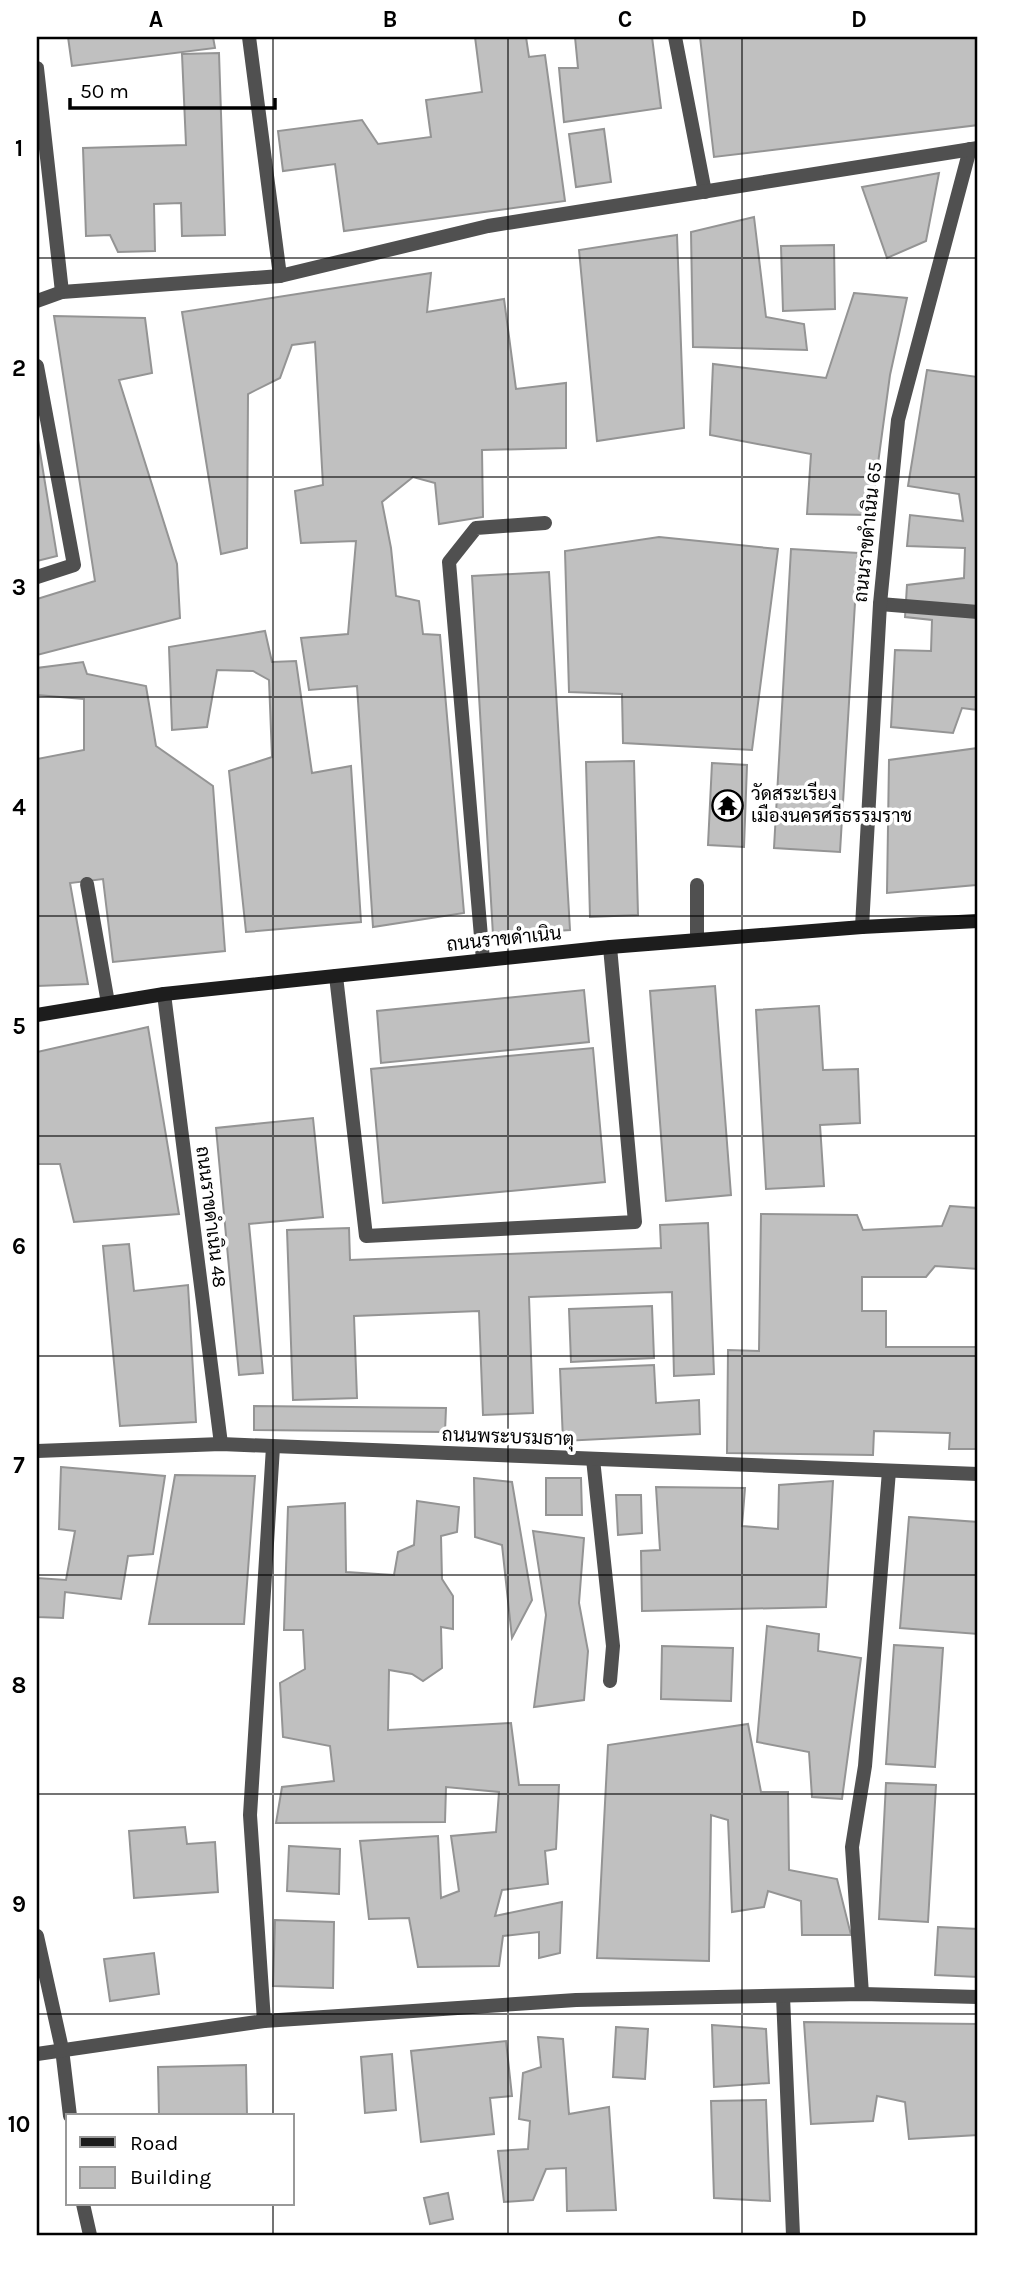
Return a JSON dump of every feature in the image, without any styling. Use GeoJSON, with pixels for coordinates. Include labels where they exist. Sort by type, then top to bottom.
{"type":"FeatureCollection","features":[{"type":"Feature","properties":{"kind":"main road","name":"ถนนราขดำเนิน"},"geometry":{"type":"LineString","coordinates":[[37,1015],[163,994],[610,947],[862,927],[978,921]]}},
{"type":"Feature","properties":{"kind":"street"},"geometry":{"type":"LineString","coordinates":[[249,37],[280,276]]}},
{"type":"Feature","properties":{"kind":"street"},"geometry":{"type":"LineString","coordinates":[[675,37],[705,192]]}},
{"type":"Feature","properties":{"kind":"street"},"geometry":{"type":"LineString","coordinates":[[37,68],[62,292]]}},
{"type":"Feature","properties":{"kind":"street"},"geometry":{"type":"LineString","coordinates":[[37,301],[62,292],[280,276],[488,226],[974,149]]}},
{"type":"Feature","properties":{"kind":"street","name":"ถนนราขดำเนิน 65"},"geometry":{"type":"LineString","coordinates":[[862,927],[880,604],[898,420],[974,149]]}},
{"type":"Feature","properties":{"kind":"street"},"geometry":{"type":"LineString","coordinates":[[37,366],[74,565],[37,577]]}},
{"type":"Feature","properties":{"kind":"street"},"geometry":{"type":"LineString","coordinates":[[484,960],[449,562],[476,528],[545,523]]}},
{"type":"Feature","properties":{"kind":"street"},"geometry":{"type":"LineString","coordinates":[[880,604],[978,612]]}},
{"type":"Feature","properties":{"kind":"street"},"geometry":{"type":"LineString","coordinates":[[87,884],[108,1003]]}},
{"type":"Feature","properties":{"kind":"street"},"geometry":{"type":"LineString","coordinates":[[697,885],[697,940]]}},
{"type":"Feature","properties":{"kind":"street"},"geometry":{"type":"LineString","coordinates":[[336,976],[366,1236],[635,1222],[610,947]]}},
{"type":"Feature","properties":{"kind":"street","name":"ถนนราขดำเนิน 48"},"geometry":{"type":"LineString","coordinates":[[163,994],[221,1444]]}},
{"type":"Feature","properties":{"kind":"street","name":"ถนนพระบรมธาตุ"},"geometry":{"type":"LineString","coordinates":[[37,1451],[221,1444],[978,1474]]}},
{"type":"Feature","properties":{"kind":"street"},"geometry":{"type":"LineString","coordinates":[[264,2021],[250,1815],[273,1447]]}},
{"type":"Feature","properties":{"kind":"street"},"geometry":{"type":"LineString","coordinates":[[593,1459],[613,1646],[610,1681]]}},
{"type":"Feature","properties":{"kind":"street"},"geometry":{"type":"LineString","coordinates":[[862,1994],[852,1847],[865,1766],[889,1471]]}},
{"type":"Feature","properties":{"kind":"street"},"geometry":{"type":"LineString","coordinates":[[37,1937],[62,2049],[70,2114]]}},
{"type":"Feature","properties":{"kind":"street"},"geometry":{"type":"LineString","coordinates":[[37,2054],[264,2021],[576,2000],[862,1994],[978,1997]]}},
{"type":"Feature","properties":{"kind":"street"},"geometry":{"type":"LineString","coordinates":[[783,1996],[793,2235]]}},
{"type":"Feature","properties":{"kind":"street"},"geometry":{"type":"LineString","coordinates":[[83,2206],[90,2235]]}},
{"type":"Feature","properties":{"kind":"building"},"geometry":{"type":"Polygon","coordinates":[[[68,37],[213,37],[215,48],[72,66],[68,37]]]}},
{"type":"Feature","properties":{"kind":"building"},"geometry":{"type":"Polygon","coordinates":[[[475,37],[526,37],[529,57],[545,55],[565,201],[344,231],[335,164],[283,171],[278,131],[362,120],[378,144],[431,137],[426,100],[482,92],[475,37]]]}},
{"type":"Feature","properties":{"kind":"building"},"geometry":{"type":"Polygon","coordinates":[[[575,37],[652,37],[661,108],[564,122],[559,68],[578,68],[575,37]]]}},
{"type":"Feature","properties":{"kind":"building"},"geometry":{"type":"Polygon","coordinates":[[[700,37],[978,37],[978,125],[714,157],[700,37]]]}},
{"type":"Feature","properties":{"kind":"building"},"geometry":{"type":"Polygon","coordinates":[[[219,53],[225,235],[182,236],[181,203],[154,204],[155,251],[118,252],[110,235],[86,236],[83,148],[186,145],[182,54],[219,53]]]}},
{"type":"Feature","properties":{"kind":"building"},"geometry":{"type":"Polygon","coordinates":[[[604,129],[611,182],[576,187],[569,134],[604,129]]]}},
{"type":"Feature","properties":{"kind":"building"},"geometry":{"type":"Polygon","coordinates":[[[939,173],[926,241],[887,258],[862,187],[939,173]]]}},
{"type":"Feature","properties":{"kind":"building"},"geometry":{"type":"Polygon","coordinates":[[[754,217],[766,317],[804,324],[807,350],[693,347],[691,232],[754,217]]]}},
{"type":"Feature","properties":{"kind":"building"},"geometry":{"type":"Polygon","coordinates":[[[677,235],[684,428],[597,441],[579,250],[677,235]]]}},
{"type":"Feature","properties":{"kind":"building"},"geometry":{"type":"Polygon","coordinates":[[[834,245],[835,309],[783,311],[781,246],[834,245]]]}},
{"type":"Feature","properties":{"kind":"building"},"geometry":{"type":"Polygon","coordinates":[[[431,273],[427,312],[504,299],[516,389],[566,383],[566,448],[482,450],[483,517],[439,524],[435,483],[413,477],[382,502],[391,548],[396,596],[419,601],[423,634],[440,635],[464,913],[373,927],[357,686],[309,690],[301,638],[348,634],[356,541],[301,543],[295,491],[323,485],[315,342],[292,345],[280,378],[248,394],[247,548],[221,554],[182,312],[431,273]]]}},
{"type":"Feature","properties":{"kind":"building"},"geometry":{"type":"Polygon","coordinates":[[[854,293],[907,298],[890,375],[871,515],[807,514],[811,454],[710,435],[713,364],[826,378],[854,293]]]}},
{"type":"Feature","properties":{"kind":"building"},"geometry":{"type":"Polygon","coordinates":[[[54,316],[145,318],[152,373],[119,380],[177,564],[180,618],[37,655],[37,599],[95,581],[54,316]]]}},
{"type":"Feature","properties":{"kind":"building"},"geometry":{"type":"Polygon","coordinates":[[[927,370],[978,377],[978,710],[962,708],[953,733],[891,727],[895,650],[931,651],[932,620],[905,617],[907,585],[964,578],[965,548],[907,546],[910,515],[963,521],[959,494],[908,486],[927,370]]]}},
{"type":"Feature","properties":{"kind":"building"},"geometry":{"type":"Polygon","coordinates":[[[37,434],[57,556],[37,561],[37,434]]]}},
{"type":"Feature","properties":{"kind":"building"},"geometry":{"type":"Polygon","coordinates":[[[659,537],[778,549],[752,750],[623,743],[622,694],[569,692],[565,551],[659,537]]]}},
{"type":"Feature","properties":{"kind":"building"},"geometry":{"type":"Polygon","coordinates":[[[791,549],[858,553],[840,852],[774,848],[791,549]]]}},
{"type":"Feature","properties":{"kind":"building"},"geometry":{"type":"Polygon","coordinates":[[[549,572],[570,930],[493,935],[472,576],[549,572]]]}},
{"type":"Feature","properties":{"kind":"building"},"geometry":{"type":"Polygon","coordinates":[[[265,631],[272,662],[296,661],[312,773],[351,766],[361,922],[246,932],[229,771],[272,757],[269,680],[253,671],[217,670],[207,727],[172,730],[169,647],[265,631]]]}},
{"type":"Feature","properties":{"kind":"building"},"geometry":{"type":"Polygon","coordinates":[[[83,662],[87,674],[146,686],[156,746],[213,786],[225,951],[113,962],[103,879],[70,883],[88,984],[37,986],[37,759],[84,750],[84,699],[37,695],[37,668],[83,662]]]}},
{"type":"Feature","properties":{"kind":"building"},"geometry":{"type":"Polygon","coordinates":[[[978,748],[976,885],[887,893],[889,760],[978,748]]]}},
{"type":"Feature","properties":{"kind":"building"},"geometry":{"type":"Polygon","coordinates":[[[634,761],[638,915],[590,917],[586,762],[634,761]]]}},
{"type":"Feature","properties":{"kind":"building","name":"วัดสระเรียง เมืองนครศรีธรรมราช"},"geometry":{"type":"Polygon","coordinates":[[[712,763],[747,765],[744,847],[708,845],[712,763]]]}},
{"type":"Feature","properties":{"kind":"building"},"geometry":{"type":"Polygon","coordinates":[[[715,986],[731,1195],[666,1201],[650,991],[715,986]]]}},
{"type":"Feature","properties":{"kind":"building"},"geometry":{"type":"Polygon","coordinates":[[[584,990],[589,1042],[381,1063],[377,1011],[584,990]]]}},
{"type":"Feature","properties":{"kind":"building"},"geometry":{"type":"Polygon","coordinates":[[[819,1006],[823,1070],[858,1069],[860,1123],[820,1125],[824,1186],[766,1189],[756,1010],[819,1006]]]}},
{"type":"Feature","properties":{"kind":"building"},"geometry":{"type":"Polygon","coordinates":[[[148,1027],[179,1214],[74,1222],[60,1164],[37,1164],[37,1052],[148,1027]]]}},
{"type":"Feature","properties":{"kind":"building"},"geometry":{"type":"Polygon","coordinates":[[[593,1048],[605,1182],[383,1203],[371,1069],[593,1048]]]}},
{"type":"Feature","properties":{"kind":"building"},"geometry":{"type":"Polygon","coordinates":[[[313,1118],[323,1217],[249,1224],[263,1373],[239,1375],[216,1128],[313,1118]]]}},
{"type":"Feature","properties":{"kind":"building"},"geometry":{"type":"Polygon","coordinates":[[[950,1206],[978,1208],[978,1269],[935,1266],[926,1277],[862,1277],[862,1311],[886,1311],[886,1347],[978,1347],[978,1449],[949,1449],[950,1433],[874,1431],[873,1455],[727,1453],[728,1350],[759,1351],[761,1214],[857,1215],[863,1230],[942,1226],[950,1206]]]}},
{"type":"Feature","properties":{"kind":"building"},"geometry":{"type":"Polygon","coordinates":[[[708,1223],[714,1374],[674,1376],[672,1292],[529,1297],[533,1413],[483,1415],[479,1311],[354,1316],[357,1398],[293,1400],[287,1230],[349,1228],[350,1260],[661,1248],[660,1225],[708,1223]]]}},
{"type":"Feature","properties":{"kind":"building"},"geometry":{"type":"Polygon","coordinates":[[[129,1244],[134,1291],[188,1285],[196,1422],[120,1426],[103,1246],[129,1244]]]}},
{"type":"Feature","properties":{"kind":"building"},"geometry":{"type":"Polygon","coordinates":[[[652,1306],[654,1358],[571,1362],[569,1309],[652,1306]]]}},
{"type":"Feature","properties":{"kind":"building"},"geometry":{"type":"Polygon","coordinates":[[[654,1365],[656,1403],[699,1400],[700,1434],[563,1441],[560,1369],[654,1365]]]}},
{"type":"Feature","properties":{"kind":"building"},"geometry":{"type":"Polygon","coordinates":[[[254,1406],[446,1408],[445,1432],[254,1430],[254,1406]]]}},
{"type":"Feature","properties":{"kind":"building"},"geometry":{"type":"Polygon","coordinates":[[[61,1467],[165,1476],[153,1554],[128,1556],[121,1599],[65,1592],[63,1618],[37,1617],[37,1578],[66,1580],[75,1531],[59,1529],[61,1467]]]}},
{"type":"Feature","properties":{"kind":"building"},"geometry":{"type":"Polygon","coordinates":[[[175,1475],[255,1476],[244,1624],[149,1624],[175,1475]]]}},
{"type":"Feature","properties":{"kind":"building"},"geometry":{"type":"Polygon","coordinates":[[[474,1478],[512,1482],[532,1600],[512,1638],[502,1545],[475,1537],[474,1478]]]}},
{"type":"Feature","properties":{"kind":"building"},"geometry":{"type":"Polygon","coordinates":[[[546,1478],[581,1478],[582,1515],[546,1515],[546,1478]]]}},
{"type":"Feature","properties":{"kind":"building"},"geometry":{"type":"Polygon","coordinates":[[[833,1481],[826,1607],[642,1611],[641,1551],[660,1550],[656,1487],[745,1488],[742,1526],[778,1529],[779,1485],[833,1481]]]}},
{"type":"Feature","properties":{"kind":"building"},"geometry":{"type":"Polygon","coordinates":[[[616,1495],[641,1495],[642,1533],[618,1535],[616,1495]]]}},
{"type":"Feature","properties":{"kind":"building"},"geometry":{"type":"Polygon","coordinates":[[[417,1501],[459,1507],[457,1532],[441,1536],[442,1579],[453,1596],[453,1629],[441,1627],[442,1668],[423,1681],[412,1674],[389,1670],[388,1730],[511,1723],[519,1785],[559,1785],[556,1849],[545,1851],[548,1884],[502,1890],[495,1916],[562,1902],[560,1953],[539,1958],[539,1932],[503,1936],[499,1966],[418,1967],[409,1918],[369,1919],[360,1841],[438,1836],[441,1898],[459,1891],[451,1836],[496,1832],[499,1792],[446,1787],[445,1822],[276,1823],[282,1787],[334,1781],[330,1746],[283,1737],[280,1683],[305,1669],[303,1630],[284,1630],[288,1507],[345,1503],[346,1572],[394,1575],[398,1552],[414,1545],[417,1501]]]}},
{"type":"Feature","properties":{"kind":"building"},"geometry":{"type":"Polygon","coordinates":[[[909,1517],[978,1522],[978,1634],[900,1628],[909,1517]]]}},
{"type":"Feature","properties":{"kind":"building"},"geometry":{"type":"Polygon","coordinates":[[[533,1531],[584,1538],[579,1603],[588,1651],[584,1700],[534,1707],[546,1615],[533,1531]]]}},
{"type":"Feature","properties":{"kind":"building"},"geometry":{"type":"Polygon","coordinates":[[[767,1626],[819,1634],[818,1651],[861,1658],[842,1799],[812,1797],[809,1752],[757,1742],[767,1626]]]}},
{"type":"Feature","properties":{"kind":"building"},"geometry":{"type":"Polygon","coordinates":[[[894,1645],[943,1648],[935,1767],[886,1764],[894,1645]]]}},
{"type":"Feature","properties":{"kind":"building"},"geometry":{"type":"Polygon","coordinates":[[[662,1646],[733,1648],[731,1701],[661,1699],[662,1646]]]}},
{"type":"Feature","properties":{"kind":"building"},"geometry":{"type":"Polygon","coordinates":[[[748,1724],[761,1792],[788,1792],[789,1870],[837,1879],[851,1935],[802,1935],[801,1901],[768,1891],[764,1907],[732,1912],[728,1820],[711,1815],[709,1961],[597,1958],[608,1745],[748,1724]]]}},
{"type":"Feature","properties":{"kind":"building"},"geometry":{"type":"Polygon","coordinates":[[[886,1783],[936,1785],[928,1922],[879,1919],[886,1783]]]}},
{"type":"Feature","properties":{"kind":"building"},"geometry":{"type":"Polygon","coordinates":[[[185,1827],[187,1844],[215,1842],[218,1892],[134,1898],[129,1831],[185,1827]]]}},
{"type":"Feature","properties":{"kind":"building"},"geometry":{"type":"Polygon","coordinates":[[[289,1846],[340,1849],[339,1894],[287,1891],[289,1846]]]}},
{"type":"Feature","properties":{"kind":"building"},"geometry":{"type":"Polygon","coordinates":[[[275,1920],[334,1922],[333,1988],[273,1986],[275,1920]]]}},
{"type":"Feature","properties":{"kind":"building"},"geometry":{"type":"Polygon","coordinates":[[[938,1927],[978,1929],[978,1977],[935,1975],[938,1927]]]}},
{"type":"Feature","properties":{"kind":"building"},"geometry":{"type":"Polygon","coordinates":[[[154,1953],[159,1994],[110,2001],[104,1959],[154,1953]]]}},
{"type":"Feature","properties":{"kind":"building"},"geometry":{"type":"Polygon","coordinates":[[[804,2022],[978,2024],[978,2135],[909,2139],[905,2102],[877,2096],[873,2121],[811,2124],[804,2022]]]}},
{"type":"Feature","properties":{"kind":"building"},"geometry":{"type":"Polygon","coordinates":[[[712,2025],[766,2029],[769,2083],[714,2087],[712,2025]]]}},
{"type":"Feature","properties":{"kind":"building"},"geometry":{"type":"Polygon","coordinates":[[[616,2027],[648,2029],[645,2079],[613,2077],[616,2027]]]}},
{"type":"Feature","properties":{"kind":"building"},"geometry":{"type":"Polygon","coordinates":[[[538,2037],[563,2039],[569,2114],[609,2107],[616,2210],[567,2211],[566,2168],[546,2169],[533,2200],[504,2202],[498,2151],[528,2149],[530,2121],[519,2119],[523,2073],[541,2067],[538,2037]]]}},
{"type":"Feature","properties":{"kind":"building"},"geometry":{"type":"Polygon","coordinates":[[[506,2041],[512,2096],[490,2098],[494,2134],[421,2142],[411,2051],[506,2041]]]}},
{"type":"Feature","properties":{"kind":"building"},"geometry":{"type":"Polygon","coordinates":[[[392,2054],[396,2110],[365,2113],[361,2057],[392,2054]]]}},
{"type":"Feature","properties":{"kind":"building"},"geometry":{"type":"Polygon","coordinates":[[[246,2065],[247,2114],[159,2114],[158,2067],[246,2065]]]}},
{"type":"Feature","properties":{"kind":"building"},"geometry":{"type":"Polygon","coordinates":[[[766,2100],[770,2201],[714,2198],[711,2101],[766,2100]]]}},
{"type":"Feature","properties":{"kind":"building"},"geometry":{"type":"Polygon","coordinates":[[[448,2193],[453,2219],[430,2224],[424,2198],[448,2193]]]}},
{"type":"Feature","properties":{"kind":"place","name":"วัดสระเรียง เมืองนครศรีธรรมราช"},"geometry":{"type":"Point","coordinates":[728,805]}}]}
